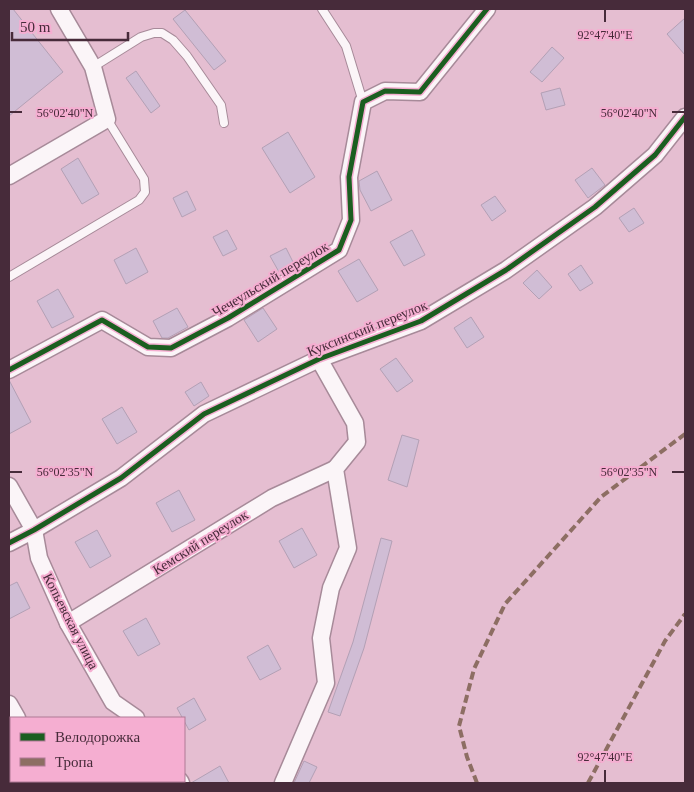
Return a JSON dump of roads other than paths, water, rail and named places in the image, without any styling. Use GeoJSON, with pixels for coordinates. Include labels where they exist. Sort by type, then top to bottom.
{"type":"FeatureCollection","features":[{"type":"Feature","properties":{"kind":"street"},"geometry":{"type":"LineString","coordinates":[[9,176],[107,119],[93,67],[59,9]]}},
{"type":"Feature","properties":{"kind":"street"},"geometry":{"type":"LineString","coordinates":[[363,102],[385,91],[420,92],[487,9]]}},
{"type":"Feature","properties":{"kind":"street","name":"Чечеульский переулок"},"geometry":{"type":"LineString","coordinates":[[9,370],[102,320],[148,347],[171,348],[228,318],[340,250],[351,220],[349,177],[363,102]]}},
{"type":"Feature","properties":{"kind":"street","name":"Куксинский переулок"},"geometry":{"type":"LineString","coordinates":[[9,543],[121,478],[204,414],[319,359],[421,321],[506,270],[595,208],[655,155],[685,117]]}},
{"type":"Feature","properties":{"kind":"street"},"geometry":{"type":"LineString","coordinates":[[283,783],[326,683],[321,638],[332,588],[348,548],[335,469],[357,442],[355,423],[319,359]]}},
{"type":"Feature","properties":{"kind":"street","name":"Кемский переулок"},"geometry":{"type":"LineString","coordinates":[[68,623],[272,498],[335,469]]}},
{"type":"Feature","properties":{"kind":"street","name":"Копьевская улица"},"geometry":{"type":"LineString","coordinates":[[9,486],[34,530],[39,558],[68,623],[113,702],[135,717]]}},
{"type":"Feature","properties":{"kind":"street"},"geometry":{"type":"LineString","coordinates":[[9,704],[16,717]]}},
{"type":"Feature","properties":{"kind":"lane"},"geometry":{"type":"LineString","coordinates":[[322,9],[346,46],[363,102]]}},
{"type":"Feature","properties":{"kind":"lane"},"geometry":{"type":"LineString","coordinates":[[93,67],[140,37],[162,33],[173,40],[187,56],[216,97],[221,106],[224,122]]}},
{"type":"Feature","properties":{"kind":"lane"},"geometry":{"type":"LineString","coordinates":[[9,277],[139,200],[145,192],[144,179],[107,119]]}}]}
